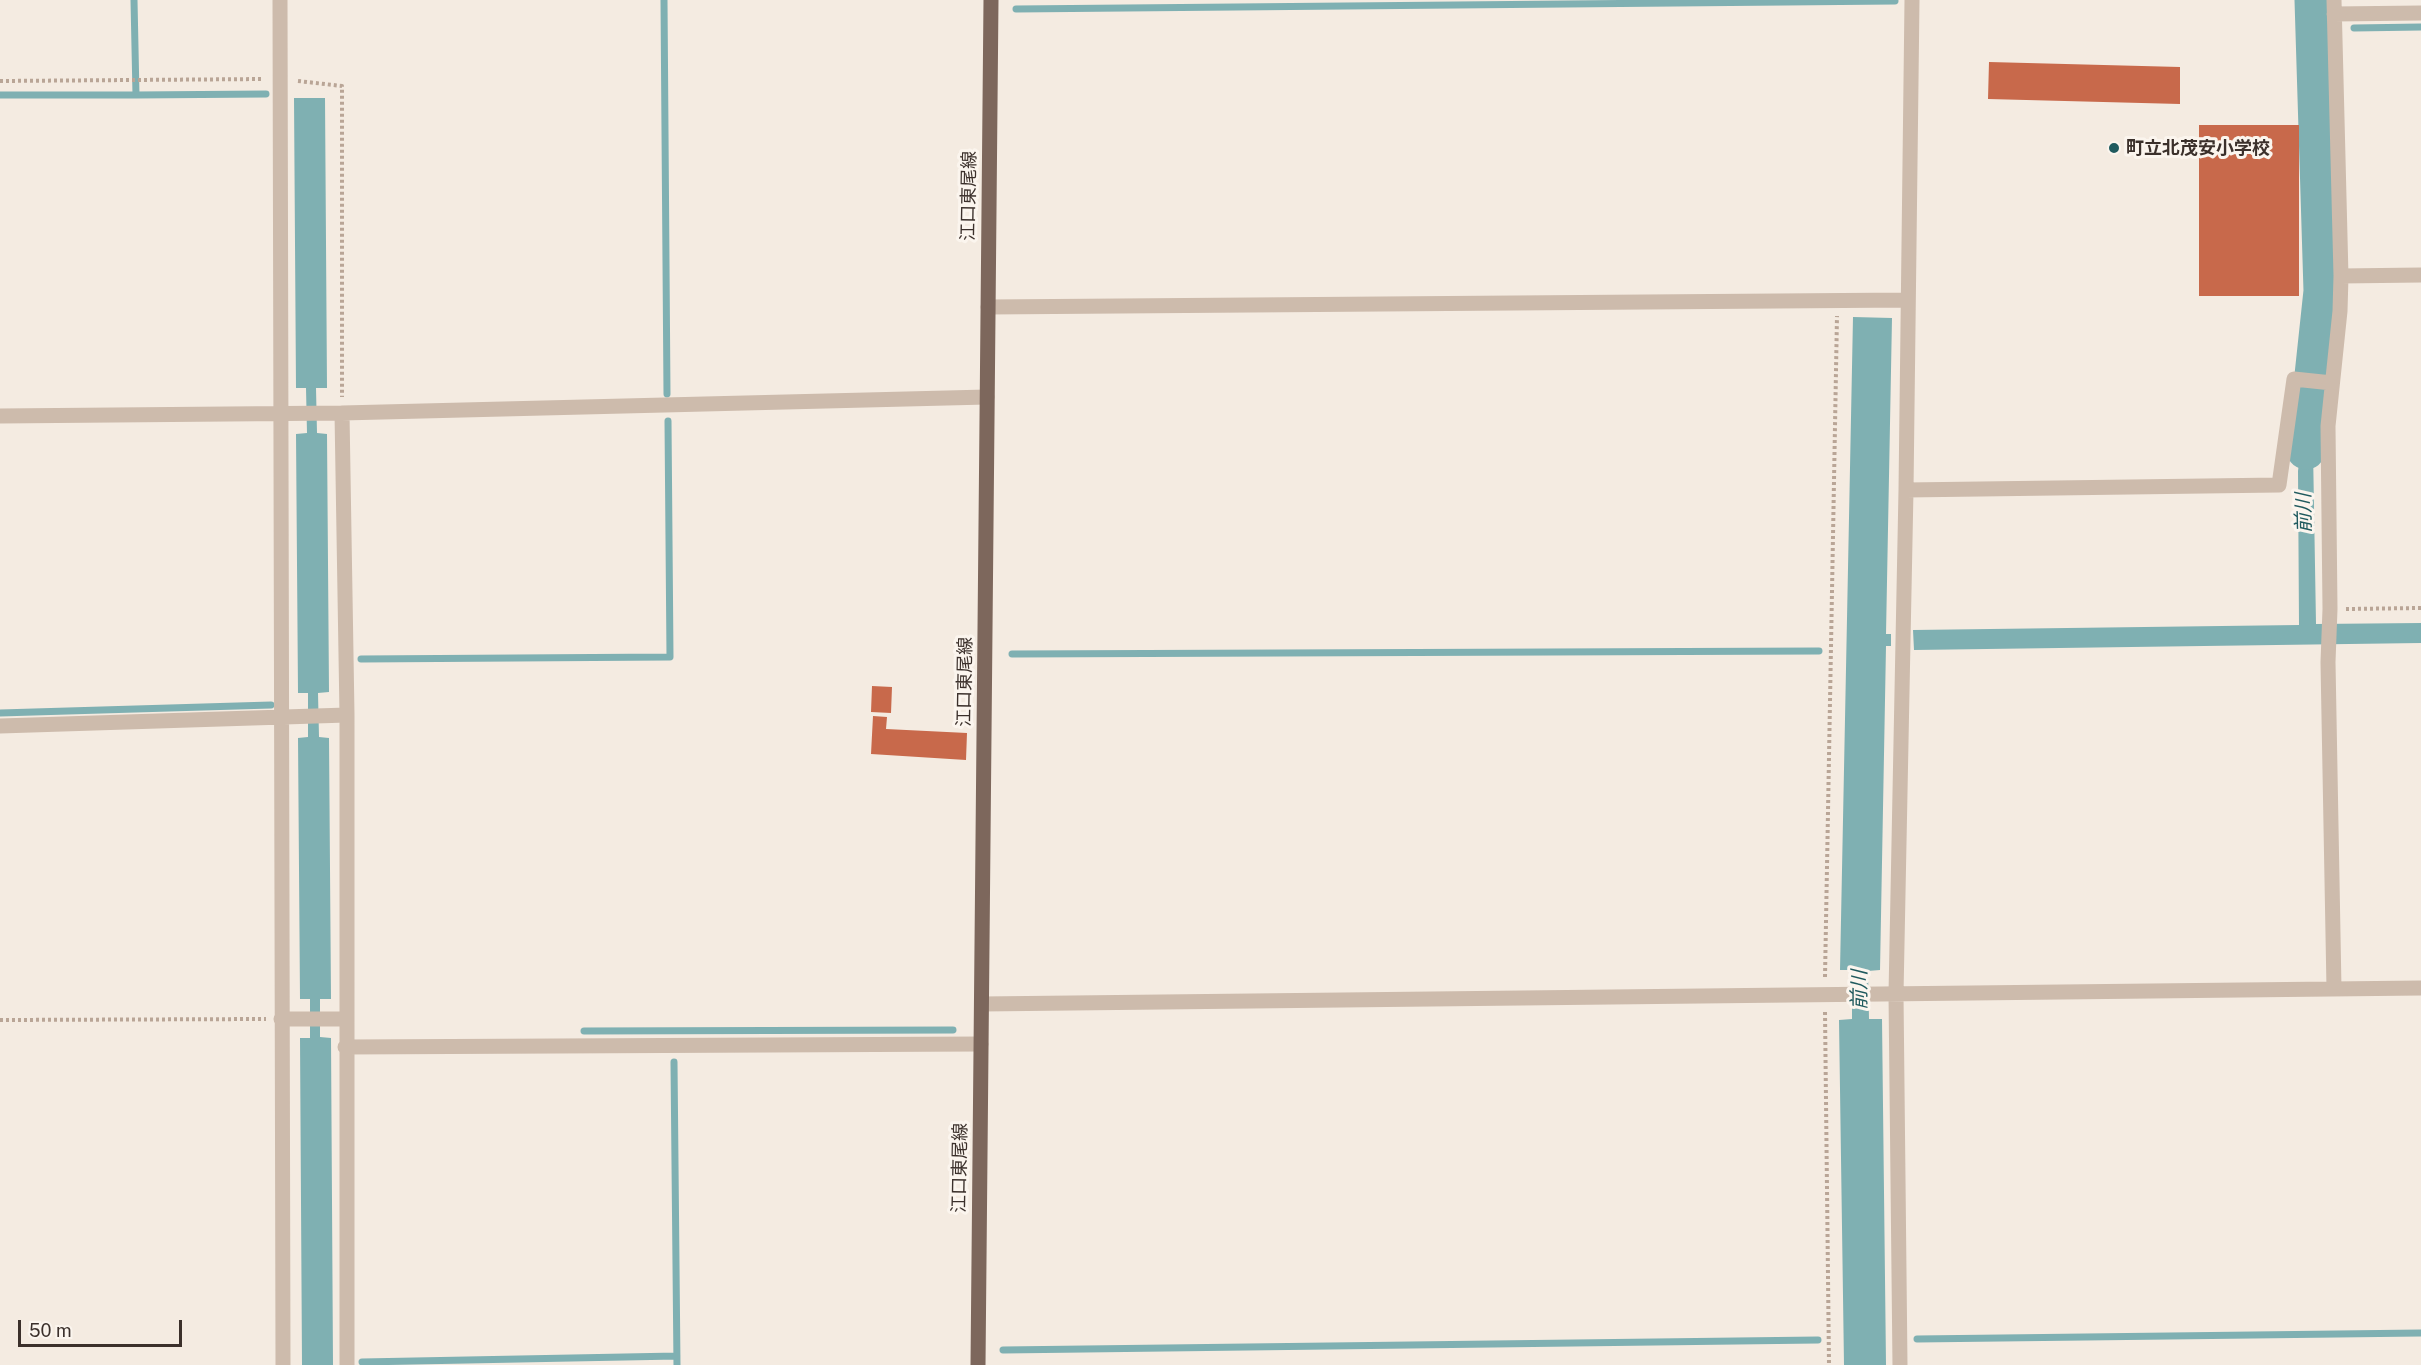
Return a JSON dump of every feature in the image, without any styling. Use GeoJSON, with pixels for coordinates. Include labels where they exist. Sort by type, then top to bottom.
{"type":"FeatureCollection","features":[{"type":"Feature","properties":{"kind":"main road","name":"江口東尾線"},"geometry":{"type":"LineString","coordinates":[[978,1365],[991,0]]}},
{"type":"Feature","properties":{"kind":"street"},"geometry":{"type":"LineString","coordinates":[[280,0],[283,1365]]}},
{"type":"Feature","properties":{"kind":"street"},"geometry":{"type":"LineString","coordinates":[[1900,1365],[1896,994],[1906,490],[1912,0]]}},
{"type":"Feature","properties":{"kind":"street"},"geometry":{"type":"LineString","coordinates":[[2334,989],[2328,426],[2329,383],[2340,311],[2341,276],[2334,7],[2421,13]]}},
{"type":"Feature","properties":{"kind":"street"},"geometry":{"type":"LineString","coordinates":[[2341,276],[2421,275]]}},
{"type":"Feature","properties":{"kind":"street"},"geometry":{"type":"LineString","coordinates":[[987,307],[1908,300]]}},
{"type":"Feature","properties":{"kind":"street"},"geometry":{"type":"LineString","coordinates":[[1906,490],[2279,485],[2294,379],[2329,383]]}},
{"type":"Feature","properties":{"kind":"street"},"geometry":{"type":"LineString","coordinates":[[0,416],[342,413],[987,397]]}},
{"type":"Feature","properties":{"kind":"street"},"geometry":{"type":"LineString","coordinates":[[342,413],[346,715],[347,1365]]}},
{"type":"Feature","properties":{"kind":"street"},"geometry":{"type":"LineString","coordinates":[[0,726],[346,715]]}},
{"type":"Feature","properties":{"kind":"street"},"geometry":{"type":"LineString","coordinates":[[982,1004],[2421,988]]}},
{"type":"Feature","properties":{"kind":"street"},"geometry":{"type":"LineString","coordinates":[[281,1019],[345,1019]]}},
{"type":"Feature","properties":{"kind":"street"},"geometry":{"type":"LineString","coordinates":[[345,1047],[981,1044]]}},
{"type":"Feature","properties":{"kind":"path"},"geometry":{"type":"LineString","coordinates":[[0,81],[279,79],[342,86],[342,413]]}},
{"type":"Feature","properties":{"kind":"path"},"geometry":{"type":"LineString","coordinates":[[1829,1365],[1825,995],[1837,300]]}},
{"type":"Feature","properties":{"kind":"path"},"geometry":{"type":"LineString","coordinates":[[2330,615],[2421,608]]}},
{"type":"Feature","properties":{"kind":"path"},"geometry":{"type":"LineString","coordinates":[[0,1020],[281,1019]]}},
{"type":"Feature","properties":{"kind":"water"},"geometry":{"type":"Polygon","coordinates":[[[294,98],[325,98],[327,388],[316,388],[317,433],[327,434],[329,692],[318,693],[319,737],[329,738],[331,999],[320,999],[320,1037],[331,1038],[333,1365],[302,1365],[300,1038],[310,1038],[310,999],[300,999],[298,738],[308,737],[308,693],[298,693],[296,434],[307,433],[306,388],[296,388],[294,98]]]}},
{"type":"Feature","properties":{"kind":"water"},"geometry":{"type":"Polygon","coordinates":[[[1853,317],[1892,318],[1886,634],[1891,634],[1891,646],[1886,646],[1880,970],[1868,971],[1869,1019],[1882,1019],[1886,1365],[1844,1365],[1839,1020],[1852,1019],[1852,970],[1840,970],[1853,317]]]}},
{"type":"Feature","properties":{"kind":"water"},"geometry":{"type":"Polygon","coordinates":[[[2307,397],[2316,399],[2313,449],[2316,624],[2421,623],[2421,643],[1914,650],[1913,630],[2299,625],[2298,471],[2307,397]]]}},
{"type":"Feature","properties":{"kind":"building"},"geometry":{"type":"Polygon","coordinates":[[[1989,62],[2180,67],[2180,104],[1988,99],[1989,62]]]}},
{"type":"Feature","properties":{"kind":"building"},"geometry":{"type":"Polygon","coordinates":[[[2199,125],[2299,125],[2299,296],[2199,296],[2199,125]]]}},
{"type":"Feature","properties":{"kind":"building"},"geometry":{"type":"Polygon","coordinates":[[[872,686],[892,687],[891,713],[871,712],[872,686]]]}},
{"type":"Feature","properties":{"kind":"building"},"geometry":{"type":"Polygon","coordinates":[[[873,716],[887,717],[886,729],[967,733],[966,760],[871,754],[873,716]]]}},
{"type":"Feature","properties":{"kind":"waterway"},"geometry":{"type":"LineString","coordinates":[[134,0],[136,95],[266,94]]}},
{"type":"Feature","properties":{"kind":"waterway"},"geometry":{"type":"LineString","coordinates":[[664,0],[667,394]]}},
{"type":"Feature","properties":{"kind":"waterway","name":"前川"},"geometry":{"type":"LineString","coordinates":[[2306,450],[2323,291],[2314,0]]}},
{"type":"Feature","properties":{"kind":"waterway"},"geometry":{"type":"LineString","coordinates":[[1016,9],[1895,1]]}},
{"type":"Feature","properties":{"kind":"waterway"},"geometry":{"type":"LineString","coordinates":[[2354,28],[2421,27]]}},
{"type":"Feature","properties":{"kind":"waterway"},"geometry":{"type":"LineString","coordinates":[[0,95],[136,95]]}},
{"type":"Feature","properties":{"kind":"waterway"},"geometry":{"type":"LineString","coordinates":[[361,659],[670,657],[668,421]]}},
{"type":"Feature","properties":{"kind":"waterway"},"geometry":{"type":"LineString","coordinates":[[1012,654],[1819,651]]}},
{"type":"Feature","properties":{"kind":"waterway"},"geometry":{"type":"LineString","coordinates":[[0,713],[271,705]]}},
{"type":"Feature","properties":{"kind":"waterway"},"geometry":{"type":"LineString","coordinates":[[584,1031],[953,1030]]}},
{"type":"Feature","properties":{"kind":"waterway"},"geometry":{"type":"LineString","coordinates":[[674,1062],[677,1365]]}},
{"type":"Feature","properties":{"kind":"waterway"},"geometry":{"type":"LineString","coordinates":[[1917,1339],[2421,1333]]}},
{"type":"Feature","properties":{"kind":"waterway"},"geometry":{"type":"LineString","coordinates":[[1003,1350],[1818,1340]]}},
{"type":"Feature","properties":{"kind":"waterway"},"geometry":{"type":"LineString","coordinates":[[362,1362],[677,1356]]}},
{"type":"Feature","properties":{"kind":"place","name":"町立北茂安小学校"},"geometry":{"type":"Point","coordinates":[2114,148]}}]}
